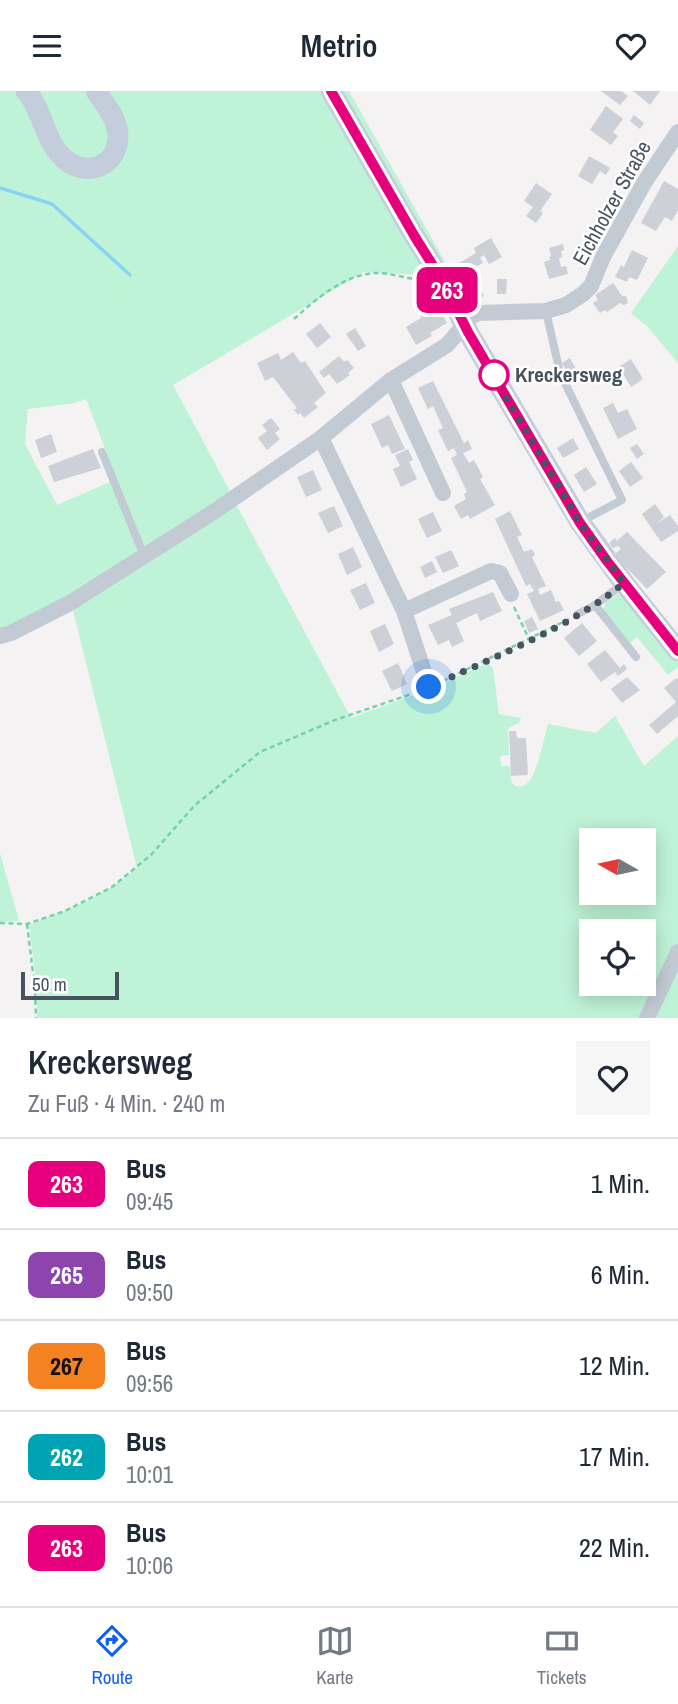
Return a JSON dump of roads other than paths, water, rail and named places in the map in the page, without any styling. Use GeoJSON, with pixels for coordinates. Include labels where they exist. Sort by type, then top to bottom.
{"type":"FeatureCollection","features":[{"type":"Feature","properties":{"kind":"main road"},"geometry":{"type":"LineString","coordinates":[[26,91],[58,153],[74,166],[84,169],[103,166],[113,159],[117,147],[117,125],[96,91]]}},
{"type":"Feature","properties":{"kind":"main road"},"geometry":{"type":"LineString","coordinates":[[331,91],[580,523],[678,650]]}},
{"type":"Feature","properties":{"kind":"street","name":"Eichholzer Straße"},"geometry":{"type":"LineString","coordinates":[[465,324],[478,313],[546,311],[575,300],[590,286],[644,183],[678,132]]}},
{"type":"Feature","properties":{"kind":"street"},"geometry":{"type":"LineString","coordinates":[[0,636],[70,603],[212,513],[321,438],[391,380],[447,345],[465,324]]}},
{"type":"Feature","properties":{"kind":"street"},"geometry":{"type":"LineString","coordinates":[[391,380],[443,493]]}},
{"type":"Feature","properties":{"kind":"street"},"geometry":{"type":"LineString","coordinates":[[321,438],[404,611],[429,687]]}},
{"type":"Feature","properties":{"kind":"street"},"geometry":{"type":"LineString","coordinates":[[404,611],[491,571],[500,573],[511,594]]}},
{"type":"Feature","properties":{"kind":"street"},"geometry":{"type":"LineString","coordinates":[[647,1018],[678,953]]}},
{"type":"Feature","properties":{"kind":"lane"},"geometry":{"type":"LineString","coordinates":[[546,311],[560,373],[622,500],[580,523]]}},
{"type":"Feature","properties":{"kind":"lane"},"geometry":{"type":"LineString","coordinates":[[102,452],[144,556]]}},
{"type":"Feature","properties":{"kind":"lane"},"geometry":{"type":"LineString","coordinates":[[578,614],[624,583]]}},
{"type":"Feature","properties":{"kind":"lane"},"geometry":{"type":"LineString","coordinates":[[595,605],[636,657]]}},
{"type":"Feature","properties":{"kind":"waterway"},"geometry":{"type":"LineString","coordinates":[[0,188],[52,204],[130,275]]}},
{"type":"Feature","properties":{"kind":"place","name":"Kreckersweg"},"geometry":{"type":"Point","coordinates":[494,375]}}]}
